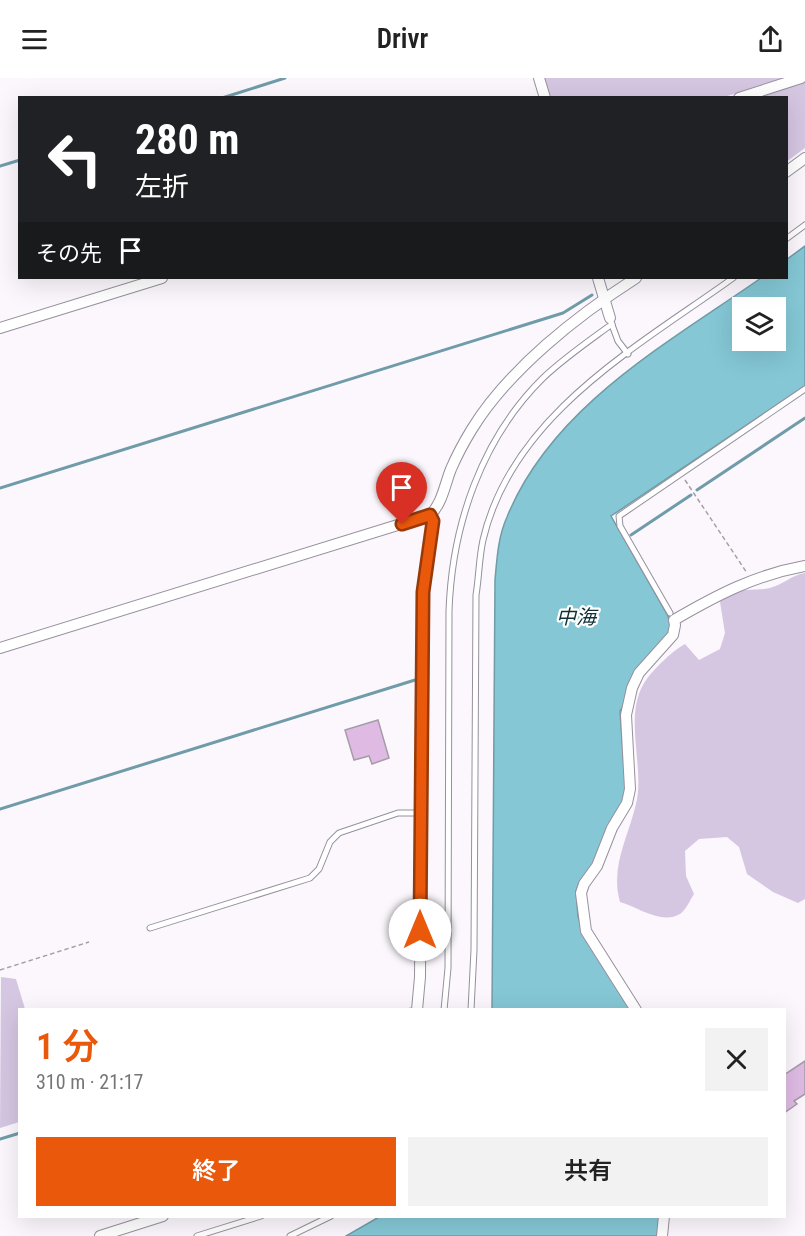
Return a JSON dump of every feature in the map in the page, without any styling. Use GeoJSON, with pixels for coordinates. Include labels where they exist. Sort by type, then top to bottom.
{"type":"FeatureCollection","features":[{"type":"Feature","properties":{"kind":"street"},"geometry":{"type":"LineString","coordinates":[[539,78],[544,96]]}},
{"type":"Feature","properties":{"kind":"street"},"geometry":{"type":"LineString","coordinates":[[745,96],[801,78]]}},
{"type":"Feature","properties":{"kind":"street"},"geometry":{"type":"LineString","coordinates":[[788,171],[805,158]]}},
{"type":"Feature","properties":{"kind":"street"},"geometry":{"type":"LineString","coordinates":[[0,328],[159,279]]}},
{"type":"Feature","properties":{"kind":"street"},"geometry":{"type":"LineString","coordinates":[[598,279],[611,321]]}},
{"type":"Feature","properties":{"kind":"street"},"geometry":{"type":"LineString","coordinates":[[0,648],[430,515],[438,503],[461,447],[492,400],[527,363],[604,298],[634,279]]}},
{"type":"Feature","properties":{"kind":"street"},"geometry":{"type":"LineString","coordinates":[[417,1008],[420,977],[423,592],[433,528],[430,515]]}},
{"type":"Feature","properties":{"kind":"street"},"geometry":{"type":"LineString","coordinates":[[635,1008],[585,931],[581,893],[584,884],[597,866],[612,828],[627,803],[630,789],[626,715],[632,688],[639,673],[673,635],[675,625],[672,617],[751,580],[805,566]]}},
{"type":"Feature","properties":{"kind":"street"},"geometry":{"type":"LineString","coordinates":[[100,1236],[157,1218]]}},
{"type":"Feature","properties":{"kind":"street"},"geometry":{"type":"LineString","coordinates":[[662,1236],[664,1218]]}},
{"type":"Feature","properties":{"kind":"lane"},"geometry":{"type":"LineString","coordinates":[[788,238],[805,225]]}},
{"type":"Feature","properties":{"kind":"lane"},"geometry":{"type":"LineString","coordinates":[[471,1008],[474,950],[476,595],[483,540],[497,502],[519,457],[554,414],[588,383],[732,279]]}},
{"type":"Feature","properties":{"kind":"lane"},"geometry":{"type":"LineString","coordinates":[[444,1008],[448,956],[449,611],[450,578],[458,533],[474,486],[487,458],[513,414],[544,378],[611,321],[618,341],[628,354]]}},
{"type":"Feature","properties":{"kind":"lane"},"geometry":{"type":"LineString","coordinates":[[672,617],[620,526],[621,513],[805,389]]}},
{"type":"Feature","properties":{"kind":"lane"},"geometry":{"type":"LineString","coordinates":[[150,928],[310,878],[319,869],[330,842],[339,833],[398,813],[421,813]]}},
{"type":"Feature","properties":{"kind":"lane"},"geometry":{"type":"LineString","coordinates":[[197,1236],[255,1218]]}},
{"type":"Feature","properties":{"kind":"lane"},"geometry":{"type":"LineString","coordinates":[[290,1236],[327,1218]]}},
{"type":"Feature","properties":{"kind":"path"},"geometry":{"type":"LineString","coordinates":[[681,473],[750,576]]}},
{"type":"Feature","properties":{"kind":"path"},"geometry":{"type":"LineString","coordinates":[[0,970],[89,942]]}},
{"type":"Feature","properties":{"kind":"shaded area"},"geometry":{"type":"Polygon","coordinates":[[[544,78],[783,78],[727,96],[550,96],[544,78]]]}},
{"type":"Feature","properties":{"kind":"shaded area"},"geometry":{"type":"Polygon","coordinates":[[[805,82],[805,148],[788,161],[788,96],[764,96],[805,82]]]}},
{"type":"Feature","properties":{"kind":"shaded area"},"geometry":{"type":"Polygon","coordinates":[[[805,573],[805,899],[798,903],[773,892],[747,874],[739,847],[727,837],[699,839],[685,851],[686,876],[694,894],[680,914],[673,917],[657,916],[620,902],[617,877],[638,790],[635,713],[643,685],[662,662],[685,644],[699,660],[720,649],[725,633],[720,602],[726,597],[738,591],[770,588],[805,573]]]}},
{"type":"Feature","properties":{"kind":"shaded area"},"geometry":{"type":"Polygon","coordinates":[[[1,977],[16,979],[25,1008],[18,1008],[18,1122],[0,1128],[1,977]]]}},
{"type":"Feature","properties":{"kind":"water","name":"中海"},"geometry":{"type":"Polygon","coordinates":[[[805,246],[805,386],[611,516],[668,616],[672,631],[620,711],[626,795],[594,865],[580,881],[576,891],[578,916],[583,935],[629,1008],[492,1008],[495,580],[498,548],[507,517],[527,478],[553,442],[616,380],[732,297],[732,351],[786,351],[786,297],[733,297],[760,279],[788,279],[788,259],[805,246]]]}},
{"type":"Feature","properties":{"kind":"water"},"geometry":{"type":"Polygon","coordinates":[[[377,1218],[662,1218],[660,1236],[346,1236],[377,1218]]]}},
{"type":"Feature","properties":{"kind":"building"},"geometry":{"type":"Polygon","coordinates":[[[378,720],[389,758],[372,764],[369,756],[354,760],[345,730],[378,720]]]}},
{"type":"Feature","properties":{"kind":"building"},"geometry":{"type":"Polygon","coordinates":[[[805,1061],[805,1094],[794,1101],[797,1104],[786,1112],[786,1074],[805,1061]]]}},
{"type":"Feature","properties":{"kind":"waterway"},"geometry":{"type":"LineString","coordinates":[[228,96],[285,78]]}},
{"type":"Feature","properties":{"kind":"waterway"},"geometry":{"type":"LineString","coordinates":[[0,166],[18,161]]}},
{"type":"Feature","properties":{"kind":"waterway"},"geometry":{"type":"LineString","coordinates":[[0,488],[563,313],[592,295]]}},
{"type":"Feature","properties":{"kind":"waterway"},"geometry":{"type":"LineString","coordinates":[[697,490],[805,418]]}},
{"type":"Feature","properties":{"kind":"waterway"},"geometry":{"type":"LineString","coordinates":[[631,535],[691,495]]}},
{"type":"Feature","properties":{"kind":"waterway"},"geometry":{"type":"LineString","coordinates":[[0,809],[415,680]]}},
{"type":"Feature","properties":{"kind":"waterway"},"geometry":{"type":"LineString","coordinates":[[0,1139],[18,1134]]}},
{"type":"Feature","properties":{"kind":"route"},"geometry":{"type":"LineString","coordinates":[[402,524],[430,515],[433,521],[423,592],[420,930]]}}]}
